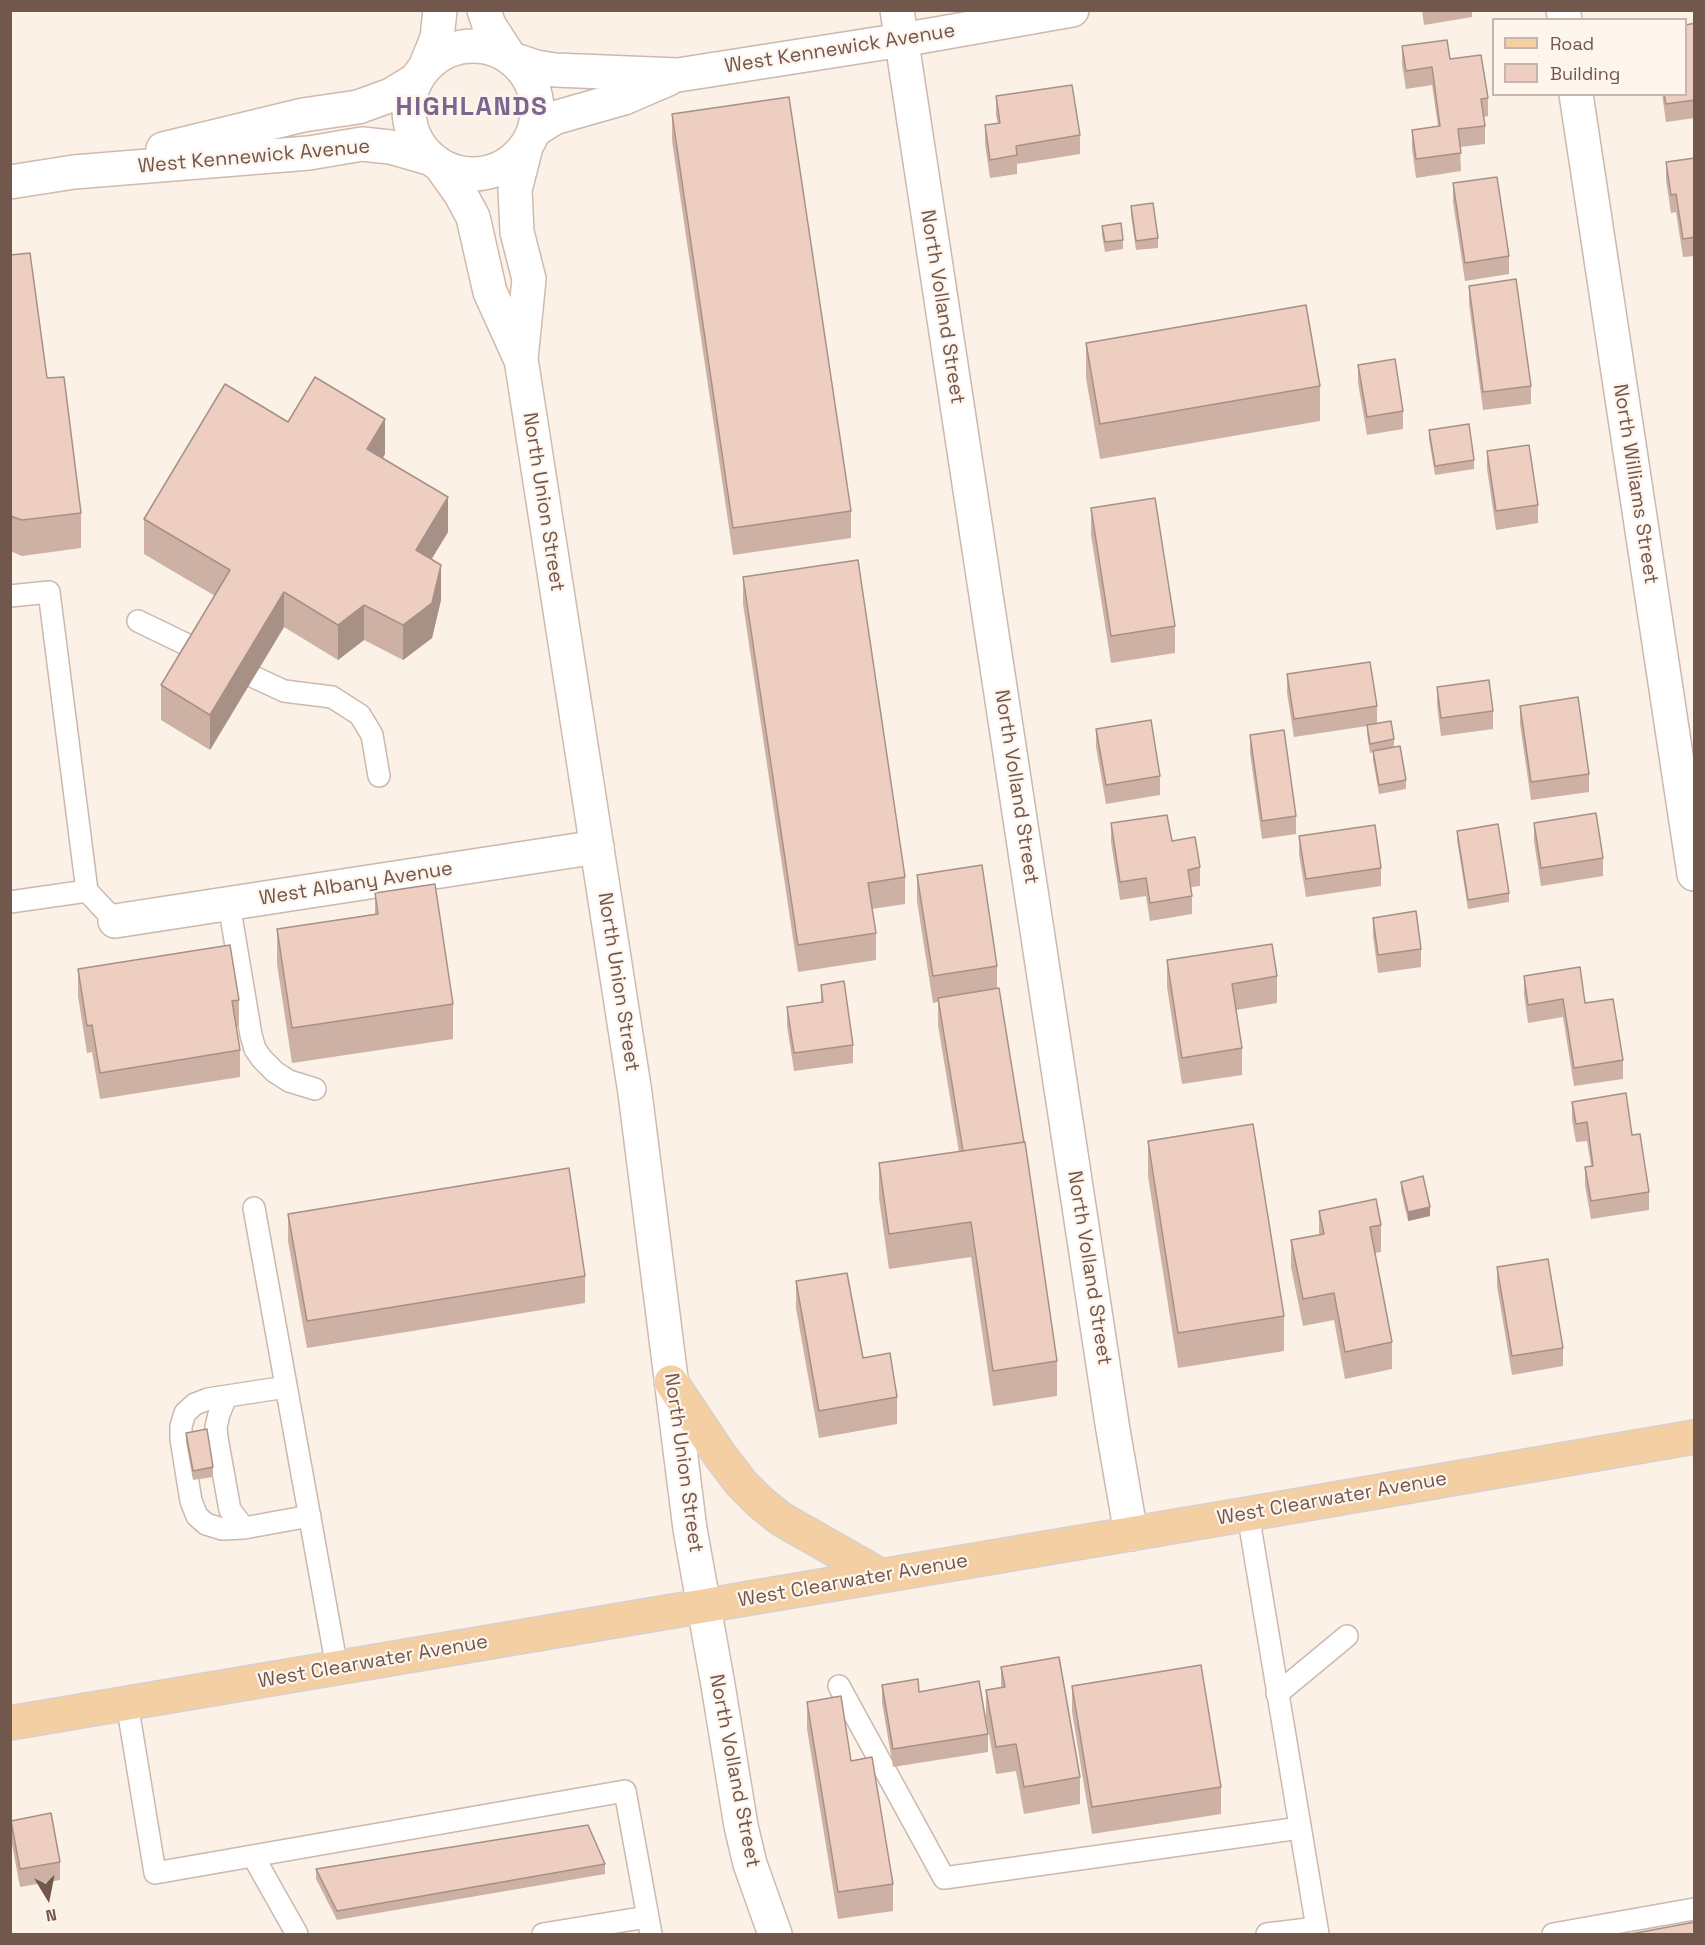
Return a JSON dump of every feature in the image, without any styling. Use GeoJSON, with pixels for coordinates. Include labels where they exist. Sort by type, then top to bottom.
{"type":"FeatureCollection","features":[{"type":"Feature","properties":{"kind":"main road"},"geometry":{"type":"LineString","coordinates":[[671,1382],[719,1454],[741,1483],[760,1502],[781,1519],[881,1576]]}},
{"type":"Feature","properties":{"kind":"main road","name":"West Clearwater Avenue"},"geometry":{"type":"LineString","coordinates":[[10,1723],[1695,1437]]}},
{"type":"Feature","properties":{"kind":"street"},"geometry":{"type":"LineString","coordinates":[[440,10],[437,38],[409,100],[409,122],[417,142],[436,162],[458,172],[477,174],[496,170],[513,161],[530,139],[538,111],[535,92],[527,74],[512,58],[489,25],[484,10]]}},
{"type":"Feature","properties":{"kind":"street","name":"West Kennewick Avenue"},"geometry":{"type":"LineString","coordinates":[[530,139],[554,118],[624,98],[678,75],[899,25],[1072,10]]}},
{"type":"Feature","properties":{"kind":"street","name":"North Volland Street"},"geometry":{"type":"LineString","coordinates":[[899,25],[1131,1534]]}},
{"type":"Feature","properties":{"kind":"street"},"geometry":{"type":"LineString","coordinates":[[422,72],[442,53],[460,46],[479,45],[498,50],[512,58]]}},
{"type":"Feature","properties":{"kind":"street","name":"West Kennewick Avenue"},"geometry":{"type":"LineString","coordinates":[[512,58],[536,67],[555,70],[678,75]]}},
{"type":"Feature","properties":{"kind":"street","name":"West Kennewick Avenue"},"geometry":{"type":"LineString","coordinates":[[74,172],[303,115],[358,107],[391,95],[422,72]]}},
{"type":"Feature","properties":{"kind":"street","name":"North Williams Street"},"geometry":{"type":"LineString","coordinates":[[1576,96],[1695,874]]}},
{"type":"Feature","properties":{"kind":"street","name":"North Union Street"},"geometry":{"type":"LineString","coordinates":[[520,359],[529,279],[517,232],[515,190],[530,139]]}},
{"type":"Feature","properties":{"kind":"street","name":"West Kennewick Avenue"},"geometry":{"type":"LineString","coordinates":[[10,182],[74,172],[309,153],[362,144],[390,147],[436,162]]}},
{"type":"Feature","properties":{"kind":"street","name":"North Union Street"},"geometry":{"type":"LineString","coordinates":[[436,162],[460,193],[473,217],[490,292],[520,359],[635,1093],[690,1529],[704,1605]]}},
{"type":"Feature","properties":{"kind":"street","name":"West Albany Avenue"},"geometry":{"type":"LineString","coordinates":[[116,921],[597,847]]}},
{"type":"Feature","properties":{"kind":"street","name":"North Volland Street"},"geometry":{"type":"LineString","coordinates":[[704,1605],[741,1826],[753,1874],[775,1935]]}},
{"type":"Feature","properties":{"kind":"lane"},"geometry":{"type":"LineString","coordinates":[[10,596],[49,592],[87,891],[116,921]]}},
{"type":"Feature","properties":{"kind":"lane"},"geometry":{"type":"LineString","coordinates":[[138,621],[202,652]]}},
{"type":"Feature","properties":{"kind":"lane"},"geometry":{"type":"LineString","coordinates":[[254,677],[284,691],[332,697],[360,715],[372,735],[378,776]]}},
{"type":"Feature","properties":{"kind":"lane"},"geometry":{"type":"LineString","coordinates":[[10,902],[87,891]]}},
{"type":"Feature","properties":{"kind":"lane"},"geometry":{"type":"LineString","coordinates":[[229,904],[250,1035],[255,1049],[275,1072],[289,1081],[315,1089]]}},
{"type":"Feature","properties":{"kind":"lane"},"geometry":{"type":"LineString","coordinates":[[254,1208],[337,1668]]}},
{"type":"Feature","properties":{"kind":"lane"},"geometry":{"type":"LineString","coordinates":[[286,1387],[208,1399],[195,1404],[185,1413],[180,1439],[191,1501],[196,1515],[206,1524],[222,1529],[243,1528],[310,1516]]}},
{"type":"Feature","properties":{"kind":"lane"},"geometry":{"type":"LineString","coordinates":[[226,1397],[216,1426],[217,1438],[230,1510],[243,1528]]}},
{"type":"Feature","properties":{"kind":"lane"},"geometry":{"type":"LineString","coordinates":[[1248,1514],[1317,1931],[1267,1935]]}},
{"type":"Feature","properties":{"kind":"lane"},"geometry":{"type":"LineString","coordinates":[[1277,1694],[1347,1636]]}},
{"type":"Feature","properties":{"kind":"lane"},"geometry":{"type":"LineString","coordinates":[[839,1686],[944,1878],[1300,1828]]}},
{"type":"Feature","properties":{"kind":"lane"},"geometry":{"type":"LineString","coordinates":[[127,1703],[155,1873],[625,1791],[649,1926],[543,1935]]}},
{"type":"Feature","properties":{"kind":"lane"},"geometry":{"type":"LineString","coordinates":[[253,1856],[297,1935]]}},
{"type":"Feature","properties":{"kind":"lane"},"geometry":{"type":"LineString","coordinates":[[1552,1935],[1695,1910]]}},
{"type":"Feature","properties":{"kind":"building"},"geometry":{"type":"Polygon","coordinates":[[[1695,23],[1695,100],[1666,104],[1664,96],[1687,96],[1687,25],[1695,23]]]}},
{"type":"Feature","properties":{"kind":"building"},"geometry":{"type":"Polygon","coordinates":[[[1447,40],[1450,59],[1481,55],[1488,98],[1481,99],[1485,126],[1458,129],[1461,153],[1416,159],[1412,130],[1440,126],[1432,67],[1406,71],[1402,46],[1447,40]]]}},
{"type":"Feature","properties":{"kind":"building"},"geometry":{"type":"Polygon","coordinates":[[[1072,85],[1080,135],[1016,146],[1017,155],[990,160],[985,125],[1000,123],[996,96],[1072,85]]]}},
{"type":"Feature","properties":{"kind":"building"},"geometry":{"type":"Polygon","coordinates":[[[789,97],[851,511],[733,528],[672,114],[789,97]]]}},
{"type":"Feature","properties":{"kind":"building"},"geometry":{"type":"Polygon","coordinates":[[[1695,158],[1695,237],[1683,239],[1676,194],[1671,195],[1666,162],[1695,158]]]}},
{"type":"Feature","properties":{"kind":"building"},"geometry":{"type":"Polygon","coordinates":[[[1497,177],[1509,256],[1465,263],[1453,183],[1497,177]]]}},
{"type":"Feature","properties":{"kind":"building"},"geometry":{"type":"Polygon","coordinates":[[[1153,203],[1158,238],[1136,241],[1131,206],[1153,203]]]}},
{"type":"Feature","properties":{"kind":"building"},"geometry":{"type":"Polygon","coordinates":[[[1121,223],[1123,240],[1105,242],[1102,226],[1121,223]]]}},
{"type":"Feature","properties":{"kind":"building"},"geometry":{"type":"Polygon","coordinates":[[[30,253],[47,378],[64,377],[81,513],[22,520],[10,516],[10,255],[30,253]]]}},
{"type":"Feature","properties":{"kind":"building"},"geometry":{"type":"Polygon","coordinates":[[[1516,279],[1531,386],[1483,392],[1469,286],[1516,279]]]}},
{"type":"Feature","properties":{"kind":"building"},"geometry":{"type":"Polygon","coordinates":[[[1306,305],[1320,386],[1100,424],[1086,343],[1306,305]]]}},
{"type":"Feature","properties":{"kind":"building"},"geometry":{"type":"Polygon","coordinates":[[[1395,359],[1403,411],[1367,417],[1358,365],[1395,359]]]}},
{"type":"Feature","properties":{"kind":"building"},"geometry":{"type":"Polygon","coordinates":[[[315,377],[385,419],[367,449],[448,497],[416,550],[441,565],[432,603],[403,625],[364,605],[338,625],[284,592],[210,715],[161,685],[230,570],[144,519],[225,384],[288,422],[315,377]]]}},
{"type":"Feature","properties":{"kind":"building"},"geometry":{"type":"Polygon","coordinates":[[[1469,424],[1474,460],[1435,466],[1429,430],[1469,424]]]}},
{"type":"Feature","properties":{"kind":"building"},"geometry":{"type":"Polygon","coordinates":[[[1529,445],[1538,505],[1496,511],[1487,451],[1529,445]]]}},
{"type":"Feature","properties":{"kind":"building"},"geometry":{"type":"Polygon","coordinates":[[[1155,498],[1175,626],[1111,636],[1091,508],[1155,498]]]}},
{"type":"Feature","properties":{"kind":"building"},"geometry":{"type":"Polygon","coordinates":[[[858,560],[905,877],[868,883],[876,933],[798,945],[743,577],[858,560]]]}},
{"type":"Feature","properties":{"kind":"building"},"geometry":{"type":"Polygon","coordinates":[[[1370,662],[1377,706],[1294,719],[1287,674],[1370,662]]]}},
{"type":"Feature","properties":{"kind":"building"},"geometry":{"type":"Polygon","coordinates":[[[1489,680],[1493,711],[1441,718],[1437,687],[1489,680]]]}},
{"type":"Feature","properties":{"kind":"building"},"geometry":{"type":"Polygon","coordinates":[[[1578,697],[1589,774],[1531,782],[1520,706],[1578,697]]]}},
{"type":"Feature","properties":{"kind":"building"},"geometry":{"type":"Polygon","coordinates":[[[1151,720],[1160,776],[1106,785],[1096,729],[1151,720]]]}},
{"type":"Feature","properties":{"kind":"building"},"geometry":{"type":"Polygon","coordinates":[[[1391,721],[1394,739],[1370,744],[1367,725],[1391,721]]]}},
{"type":"Feature","properties":{"kind":"building"},"geometry":{"type":"Polygon","coordinates":[[[1284,730],[1296,816],[1262,821],[1250,735],[1284,730]]]}},
{"type":"Feature","properties":{"kind":"building"},"geometry":{"type":"Polygon","coordinates":[[[1400,746],[1406,780],[1379,785],[1373,751],[1400,746]]]}},
{"type":"Feature","properties":{"kind":"building"},"geometry":{"type":"Polygon","coordinates":[[[1596,813],[1603,858],[1541,868],[1534,823],[1596,813]]]}},
{"type":"Feature","properties":{"kind":"building"},"geometry":{"type":"Polygon","coordinates":[[[1167,815],[1172,841],[1195,837],[1200,867],[1188,870],[1192,896],[1150,903],[1146,878],[1120,882],[1111,823],[1167,815]]]}},
{"type":"Feature","properties":{"kind":"building"},"geometry":{"type":"Polygon","coordinates":[[[1498,824],[1509,893],[1468,900],[1457,831],[1498,824]]]}},
{"type":"Feature","properties":{"kind":"building"},"geometry":{"type":"Polygon","coordinates":[[[1375,825],[1381,868],[1306,879],[1299,836],[1375,825]]]}},
{"type":"Feature","properties":{"kind":"building"},"geometry":{"type":"Polygon","coordinates":[[[982,865],[997,966],[933,976],[917,875],[982,865]]]}},
{"type":"Feature","properties":{"kind":"building"},"geometry":{"type":"Polygon","coordinates":[[[435,884],[453,1004],[292,1028],[277,929],[378,914],[375,893],[435,884]]]}},
{"type":"Feature","properties":{"kind":"building"},"geometry":{"type":"Polygon","coordinates":[[[1416,911],[1421,949],[1378,955],[1373,918],[1416,911]]]}},
{"type":"Feature","properties":{"kind":"building"},"geometry":{"type":"Polygon","coordinates":[[[1272,944],[1277,976],[1232,984],[1242,1048],[1182,1058],[1167,960],[1272,944]]]}},
{"type":"Feature","properties":{"kind":"building"},"geometry":{"type":"Polygon","coordinates":[[[230,945],[239,1000],[232,1001],[240,1050],[100,1073],[92,1025],[87,1026],[78,969],[230,945]]]}},
{"type":"Feature","properties":{"kind":"building"},"geometry":{"type":"Polygon","coordinates":[[[1580,967],[1585,1003],[1613,999],[1623,1060],[1574,1068],[1563,999],[1528,1005],[1524,976],[1580,967]]]}},
{"type":"Feature","properties":{"kind":"building"},"geometry":{"type":"Polygon","coordinates":[[[844,981],[853,1045],[794,1053],[787,1007],[823,1002],[821,985],[844,981]]]}},
{"type":"Feature","properties":{"kind":"building"},"geometry":{"type":"Polygon","coordinates":[[[999,988],[1024,1142],[963,1151],[938,998],[999,988]]]}},
{"type":"Feature","properties":{"kind":"building"},"geometry":{"type":"Polygon","coordinates":[[[1626,1093],[1632,1135],[1640,1134],[1649,1192],[1591,1201],[1585,1167],[1593,1166],[1587,1122],[1576,1124],[1572,1102],[1626,1093]]]}},
{"type":"Feature","properties":{"kind":"building"},"geometry":{"type":"Polygon","coordinates":[[[1253,1124],[1284,1316],[1178,1333],[1148,1141],[1253,1124]]]}},
{"type":"Feature","properties":{"kind":"building"},"geometry":{"type":"Polygon","coordinates":[[[1025,1142],[1057,1361],[993,1371],[971,1222],[889,1234],[879,1163],[1025,1142]]]}},
{"type":"Feature","properties":{"kind":"building"},"geometry":{"type":"Polygon","coordinates":[[[569,1168],[585,1276],[307,1321],[288,1214],[569,1168]]]}},
{"type":"Feature","properties":{"kind":"building"},"geometry":{"type":"Polygon","coordinates":[[[1423,1176],[1430,1207],[1408,1212],[1401,1182],[1423,1176]]]}},
{"type":"Feature","properties":{"kind":"building"},"geometry":{"type":"Polygon","coordinates":[[[1376,1199],[1381,1225],[1370,1227],[1392,1342],[1345,1352],[1334,1293],[1303,1299],[1291,1240],[1324,1234],[1319,1211],[1376,1199]]]}},
{"type":"Feature","properties":{"kind":"building"},"geometry":{"type":"Polygon","coordinates":[[[1548,1259],[1563,1348],[1512,1356],[1497,1267],[1548,1259]]]}},
{"type":"Feature","properties":{"kind":"building"},"geometry":{"type":"Polygon","coordinates":[[[847,1273],[863,1358],[890,1353],[897,1397],[819,1411],[796,1281],[847,1273]]]}},
{"type":"Feature","properties":{"kind":"building"},"geometry":{"type":"Polygon","coordinates":[[[207,1429],[213,1467],[193,1471],[186,1433],[207,1429]]]}},
{"type":"Feature","properties":{"kind":"building"},"geometry":{"type":"Polygon","coordinates":[[[1059,1657],[1080,1777],[1024,1787],[1016,1744],[996,1747],[986,1690],[1005,1687],[1001,1667],[1059,1657]]]}},
{"type":"Feature","properties":{"kind":"building"},"geometry":{"type":"Polygon","coordinates":[[[1201,1665],[1221,1787],[1092,1807],[1072,1686],[1201,1665]]]}},
{"type":"Feature","properties":{"kind":"building"},"geometry":{"type":"Polygon","coordinates":[[[918,1679],[919,1692],[979,1681],[988,1734],[893,1749],[882,1685],[918,1679]]]}},
{"type":"Feature","properties":{"kind":"building"},"geometry":{"type":"Polygon","coordinates":[[[841,1696],[851,1761],[872,1757],[893,1884],[838,1892],[807,1702],[841,1696]]]}},
{"type":"Feature","properties":{"kind":"building"},"geometry":{"type":"Polygon","coordinates":[[[51,1813],[60,1862],[20,1869],[11,1821],[51,1813]]]}},
{"type":"Feature","properties":{"kind":"building"},"geometry":{"type":"Polygon","coordinates":[[[588,1825],[605,1864],[337,1911],[316,1869],[588,1825]]]}},
{"type":"Feature","properties":{"kind":"building"},"geometry":{"type":"Polygon","coordinates":[[[1695,1922],[1695,1935],[1625,1935],[1695,1922]]]}},
{"type":"Feature","properties":{"kind":"district","name":"HIGHLANDS"},"geometry":{"type":"Point","coordinates":[472,108]}}]}
